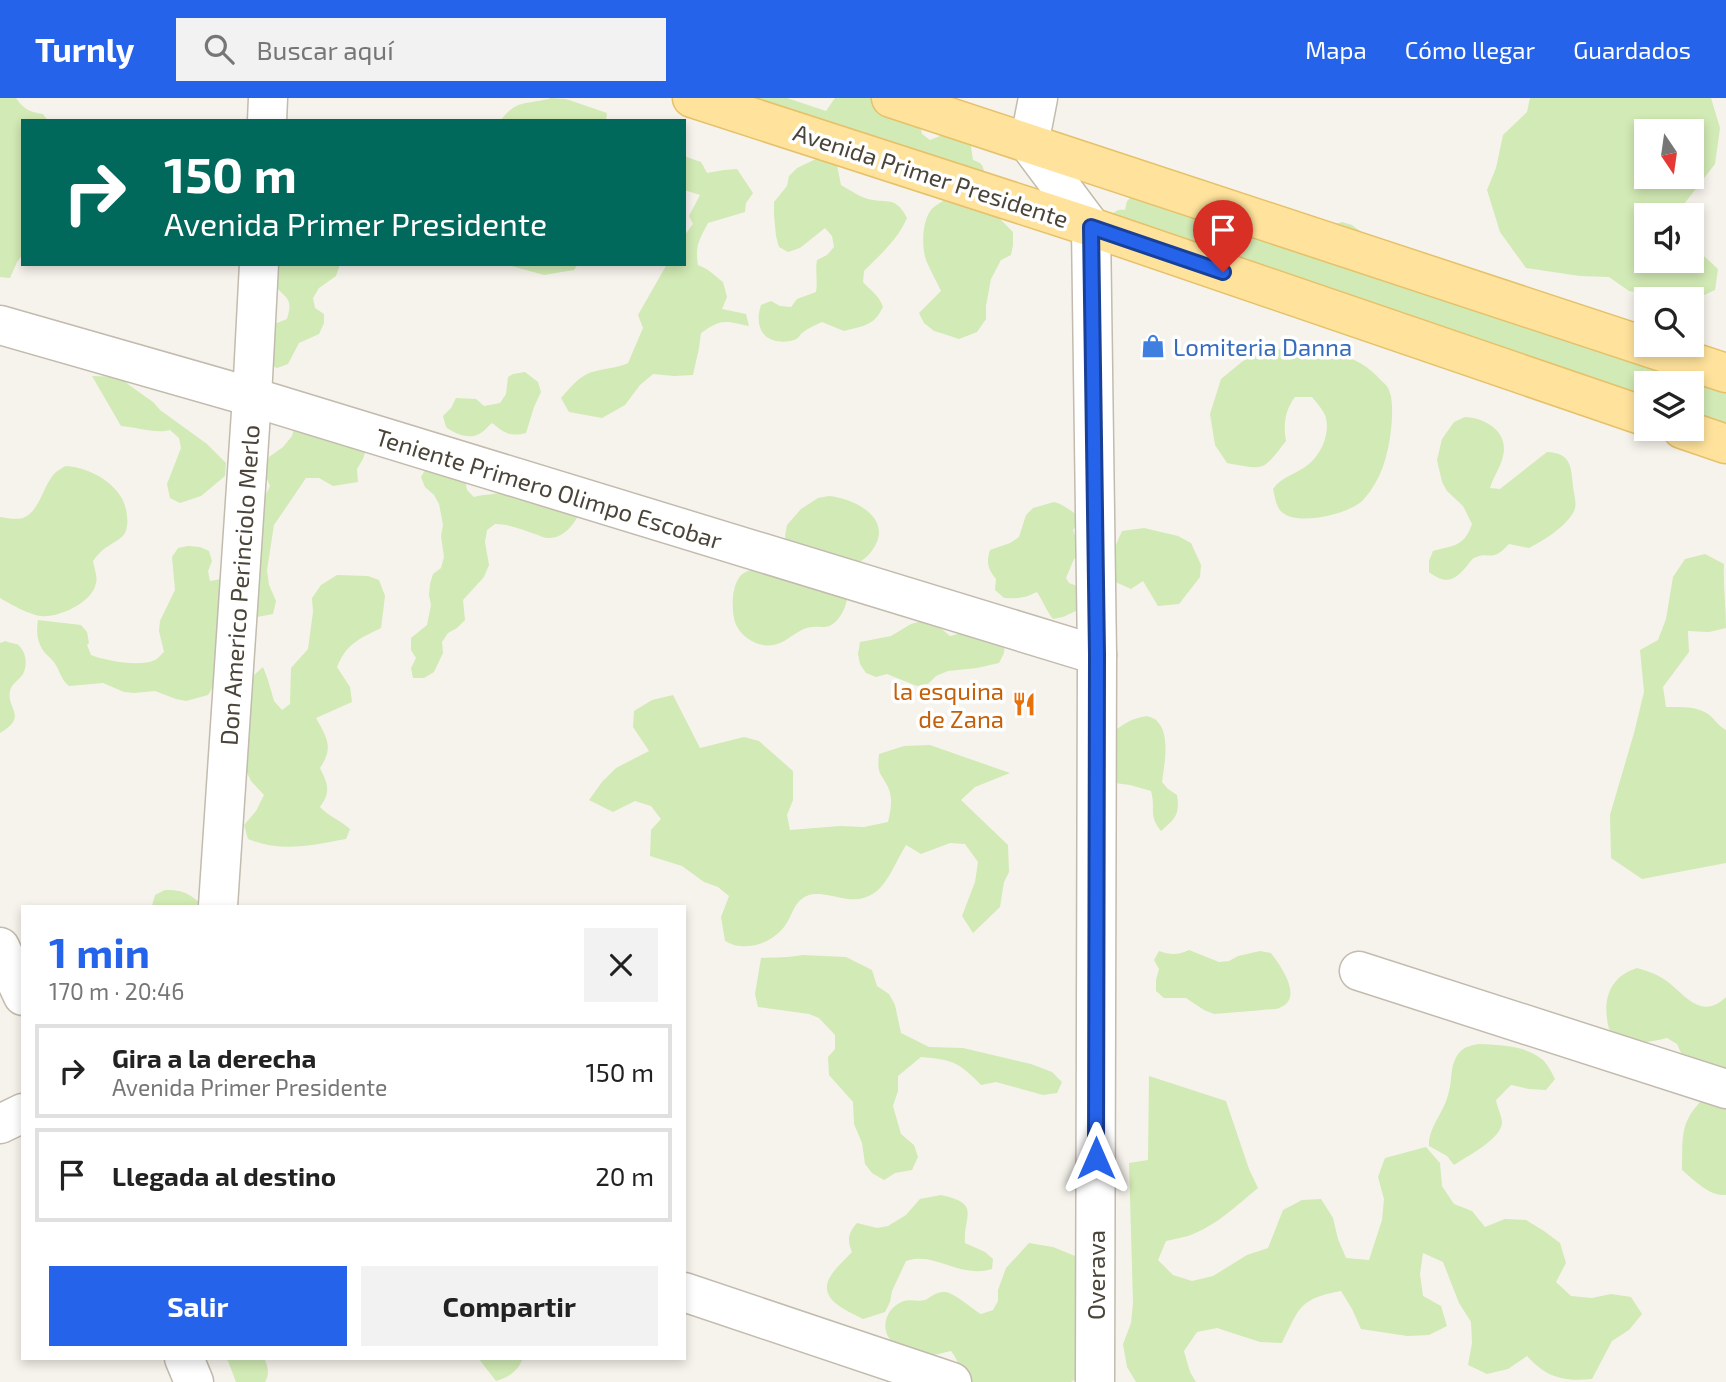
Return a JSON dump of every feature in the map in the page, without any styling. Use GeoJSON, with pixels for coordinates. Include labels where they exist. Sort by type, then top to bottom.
{"type":"FeatureCollection","features":[{"type":"Feature","properties":{"kind":"main road","name":"Avenida Primer Presidente"},"geometry":{"type":"LineString","coordinates":[[692,98],[1091,227],[1634,413]]}},
{"type":"Feature","properties":{"kind":"main road"},"geometry":{"type":"LineString","coordinates":[[891,98],[1726,373]]}},
{"type":"Feature","properties":{"kind":"main road"},"geometry":{"type":"LineString","coordinates":[[1704,436],[1726,444]]}},
{"type":"Feature","properties":{"kind":"street"},"geometry":{"type":"LineString","coordinates":[[267,119],[268,98]]}},
{"type":"Feature","properties":{"kind":"street"},"geometry":{"type":"LineString","coordinates":[[1038,98],[1030,144],[1091,227]]}},
{"type":"Feature","properties":{"kind":"street","name":"Overava"},"geometry":{"type":"LineString","coordinates":[[1091,227],[1097,654],[1095,1382]]}},
{"type":"Feature","properties":{"kind":"street","name":"Don Americo Perinciolo Merlo"},"geometry":{"type":"LineString","coordinates":[[218,905],[259,266]]}},
{"type":"Feature","properties":{"kind":"street","name":"Teniente Primero Olimpo Escobar"},"geometry":{"type":"LineString","coordinates":[[0,325],[252,397],[1097,654]]}},
{"type":"Feature","properties":{"kind":"street"},"geometry":{"type":"LineString","coordinates":[[0,947],[21,992]]}},
{"type":"Feature","properties":{"kind":"street"},"geometry":{"type":"LineString","coordinates":[[1359,971],[1726,1089]]}},
{"type":"Feature","properties":{"kind":"street"},"geometry":{"type":"LineString","coordinates":[[0,1124],[21,1114]]}},
{"type":"Feature","properties":{"kind":"street"},"geometry":{"type":"LineString","coordinates":[[686,1293],[952,1382]]}},
{"type":"Feature","properties":{"kind":"street"},"geometry":{"type":"LineString","coordinates":[[185,1360],[194,1382]]}},
{"type":"Feature","properties":{"kind":"green space"},"geometry":{"type":"Polygon","coordinates":[[[0,98],[16,98],[24,107],[43,114],[47,119],[21,119],[21,257],[10,278],[0,277],[0,98]]]}},
{"type":"Feature","properties":{"kind":"green space"},"geometry":{"type":"Polygon","coordinates":[[[551,98],[566,99],[607,113],[606,119],[502,119],[522,104],[551,98]]]}},
{"type":"Feature","properties":{"kind":"green space"},"geometry":{"type":"Polygon","coordinates":[[[725,98],[787,98],[826,111],[835,98],[872,98],[920,124],[922,134],[930,140],[950,132],[970,140],[973,160],[981,164],[984,172],[725,98]]]}},
{"type":"Feature","properties":{"kind":"green space"},"geometry":{"type":"Polygon","coordinates":[[[1530,98],[1711,98],[1720,128],[1715,164],[1704,178],[1704,119],[1634,119],[1634,189],[1696,189],[1685,203],[1634,203],[1634,273],[1704,273],[1704,256],[1718,269],[1715,290],[1704,295],[1704,287],[1634,287],[1634,292],[1609,277],[1580,276],[1526,268],[1500,232],[1487,190],[1496,168],[1503,135],[1527,112],[1530,98]]]}},
{"type":"Feature","properties":{"kind":"green space"},"geometry":{"type":"Polygon","coordinates":[[[686,157],[701,162],[707,173],[737,169],[753,193],[746,203],[745,212],[708,223],[697,248],[698,265],[723,282],[727,297],[722,309],[746,314],[749,326],[724,322],[701,333],[693,375],[653,374],[640,385],[625,405],[602,418],[569,412],[561,398],[576,382],[590,373],[628,363],[643,328],[638,315],[666,266],[686,266],[686,233],[693,224],[689,216],[700,195],[686,191],[686,157]]]}},
{"type":"Feature","properties":{"kind":"green space"},"geometry":{"type":"Polygon","coordinates":[[[818,158],[837,165],[841,185],[868,199],[895,203],[907,218],[894,240],[864,271],[863,282],[877,296],[883,307],[876,318],[867,324],[844,331],[822,322],[794,340],[776,341],[762,332],[759,316],[761,305],[771,301],[780,306],[791,307],[797,299],[816,292],[817,260],[827,255],[834,247],[832,236],[825,228],[800,248],[788,252],[779,247],[776,236],[774,202],[787,186],[789,176],[797,168],[818,158]]]}},
{"type":"Feature","properties":{"kind":"green space"},"geometry":{"type":"Polygon","coordinates":[[[1142,187],[1285,239],[1342,222],[1360,231],[1363,242],[1634,339],[1634,357],[1684,357],[1726,372],[1726,447],[1704,435],[1704,371],[1634,371],[1634,415],[1111,218],[1116,211],[1125,210],[1127,201],[1142,187]]]}},
{"type":"Feature","properties":{"kind":"green space"},"geometry":{"type":"Polygon","coordinates":[[[950,198],[984,203],[1013,232],[1011,255],[1001,260],[991,279],[986,319],[977,332],[959,339],[934,331],[924,323],[919,313],[941,291],[925,255],[923,238],[926,220],[934,207],[950,198]]]}},
{"type":"Feature","properties":{"kind":"green space"},"geometry":{"type":"Polygon","coordinates":[[[267,266],[339,266],[336,276],[319,288],[313,298],[315,308],[324,314],[324,323],[319,334],[299,343],[288,364],[277,368],[269,364],[267,327],[287,319],[289,305],[273,282],[267,266]]]}},
{"type":"Feature","properties":{"kind":"green space"},"geometry":{"type":"Polygon","coordinates":[[[511,266],[577,266],[574,270],[544,275],[511,266]]]}},
{"type":"Feature","properties":{"kind":"green space"},"geometry":{"type":"Polygon","coordinates":[[[1270,349],[1313,350],[1341,355],[1366,367],[1388,388],[1392,403],[1392,420],[1383,467],[1364,499],[1348,509],[1325,516],[1301,518],[1283,513],[1276,502],[1273,489],[1309,464],[1324,442],[1327,422],[1312,397],[1295,397],[1286,418],[1286,441],[1262,466],[1249,467],[1227,463],[1215,445],[1210,414],[1221,379],[1243,361],[1270,349]]]}},
{"type":"Feature","properties":{"kind":"green space"},"geometry":{"type":"Polygon","coordinates":[[[525,372],[538,382],[541,392],[526,433],[508,433],[492,423],[475,436],[466,436],[446,427],[443,416],[456,398],[476,399],[484,406],[500,403],[506,394],[508,377],[525,372]]]}},
{"type":"Feature","properties":{"kind":"green space"},"geometry":{"type":"Polygon","coordinates":[[[92,376],[121,377],[207,444],[226,463],[225,476],[201,496],[180,503],[170,498],[167,484],[181,448],[179,438],[170,430],[152,431],[121,426],[92,376]]]}},
{"type":"Feature","properties":{"kind":"green space"},"geometry":{"type":"Polygon","coordinates":[[[1465,417],[1488,423],[1503,440],[1502,460],[1490,488],[1500,489],[1547,452],[1555,453],[1565,458],[1570,467],[1575,507],[1565,523],[1535,545],[1529,548],[1509,544],[1494,555],[1474,558],[1458,575],[1445,580],[1429,572],[1433,551],[1462,541],[1472,524],[1463,506],[1447,491],[1442,482],[1437,460],[1442,439],[1454,422],[1465,417]]]}},
{"type":"Feature","properties":{"kind":"green space"},"geometry":{"type":"Polygon","coordinates":[[[296,422],[368,443],[357,469],[358,482],[333,486],[319,478],[306,478],[274,525],[267,570],[269,585],[276,601],[273,614],[257,617],[249,607],[264,498],[270,486],[264,472],[269,457],[292,436],[296,422]]]}},
{"type":"Feature","properties":{"kind":"green space"},"geometry":{"type":"Polygon","coordinates":[[[432,458],[465,480],[467,490],[474,497],[506,491],[582,506],[570,528],[554,537],[545,538],[501,524],[495,524],[487,530],[485,542],[489,565],[484,577],[463,600],[465,620],[448,633],[442,642],[443,653],[434,672],[424,678],[413,678],[411,668],[416,658],[411,650],[411,638],[427,625],[431,605],[430,584],[433,574],[441,568],[444,557],[439,504],[425,487],[421,477],[432,458]]]}},
{"type":"Feature","properties":{"kind":"green space"},"geometry":{"type":"Polygon","coordinates":[[[66,466],[97,475],[114,488],[125,506],[127,527],[118,540],[102,550],[93,561],[96,581],[89,596],[66,611],[41,616],[0,598],[0,517],[17,519],[29,515],[52,477],[66,466]]]}},
{"type":"Feature","properties":{"kind":"green space"},"geometry":{"type":"Polygon","coordinates":[[[829,496],[864,508],[871,514],[879,530],[877,542],[869,554],[861,561],[840,569],[847,595],[842,613],[829,626],[806,628],[777,644],[763,645],[754,642],[742,634],[735,622],[733,602],[737,581],[748,571],[767,569],[787,546],[787,525],[801,509],[818,498],[829,496]]]}},
{"type":"Feature","properties":{"kind":"green space"},"geometry":{"type":"Polygon","coordinates":[[[1054,502],[1081,517],[1073,530],[1078,544],[1078,556],[1066,578],[1069,583],[1080,587],[1078,610],[1053,619],[1037,592],[1021,598],[1004,598],[995,590],[996,579],[988,562],[990,550],[1019,537],[1026,515],[1033,508],[1054,502]]]}},
{"type":"Feature","properties":{"kind":"green space"},"geometry":{"type":"Polygon","coordinates":[[[1144,528],[1178,536],[1191,543],[1201,565],[1200,577],[1179,604],[1158,606],[1143,581],[1131,589],[1111,580],[1110,558],[1122,531],[1144,528]]]}},
{"type":"Feature","properties":{"kind":"green space"},"geometry":{"type":"Polygon","coordinates":[[[188,546],[209,551],[212,561],[208,571],[210,581],[221,579],[222,667],[214,675],[214,685],[208,695],[186,701],[155,691],[124,692],[103,683],[69,686],[40,645],[38,620],[81,625],[87,632],[87,645],[91,655],[97,657],[132,663],[156,659],[164,652],[159,631],[160,621],[175,590],[172,557],[178,548],[188,546]]]}},
{"type":"Feature","properties":{"kind":"green space"},"geometry":{"type":"Polygon","coordinates":[[[1705,554],[1724,564],[1726,628],[1709,632],[1688,631],[1689,652],[1663,687],[1666,707],[1704,711],[1726,730],[1726,863],[1642,879],[1611,858],[1610,815],[1644,692],[1640,650],[1658,640],[1666,619],[1673,577],[1685,559],[1705,554]]]}},
{"type":"Feature","properties":{"kind":"green space"},"geometry":{"type":"Polygon","coordinates":[[[337,575],[368,576],[379,580],[385,596],[381,628],[350,647],[337,667],[350,687],[352,702],[316,718],[326,737],[328,748],[320,768],[327,788],[326,797],[320,807],[350,829],[346,839],[321,844],[285,847],[260,843],[248,839],[244,825],[256,811],[264,795],[251,781],[241,760],[254,675],[263,667],[274,701],[282,710],[290,704],[291,668],[308,649],[312,598],[321,585],[337,575]]]}},
{"type":"Feature","properties":{"kind":"green space"},"geometry":{"type":"Polygon","coordinates":[[[922,621],[937,626],[950,636],[980,628],[1005,641],[1004,653],[999,663],[948,671],[936,676],[928,684],[917,686],[887,674],[876,677],[866,673],[858,654],[860,642],[891,636],[922,621]]]}},
{"type":"Feature","properties":{"kind":"green space"},"geometry":{"type":"Polygon","coordinates":[[[6,641],[20,647],[25,666],[23,674],[10,691],[15,717],[9,727],[0,733],[0,643],[6,641]]]}},
{"type":"Feature","properties":{"kind":"green space"},"geometry":{"type":"Polygon","coordinates":[[[673,695],[700,748],[744,737],[759,741],[793,771],[793,800],[787,815],[790,830],[864,827],[888,822],[891,795],[879,769],[879,754],[904,746],[930,745],[1010,773],[975,787],[961,800],[1008,845],[1009,872],[1004,882],[1000,907],[973,933],[962,916],[975,882],[978,862],[965,844],[950,843],[921,854],[906,845],[883,885],[866,897],[856,899],[809,895],[799,902],[785,925],[769,940],[747,946],[736,946],[725,941],[721,917],[729,896],[682,866],[650,856],[651,830],[661,819],[651,806],[635,801],[613,812],[589,800],[616,768],[649,751],[633,727],[634,711],[652,700],[673,695]]]}},
{"type":"Feature","properties":{"kind":"green space"},"geometry":{"type":"Polygon","coordinates":[[[1147,716],[1156,720],[1164,734],[1166,751],[1162,782],[1177,795],[1178,808],[1175,816],[1161,831],[1153,816],[1151,791],[1107,782],[1101,743],[1127,722],[1147,716]]]}},
{"type":"Feature","properties":{"kind":"green space"},"geometry":{"type":"Polygon","coordinates":[[[165,890],[176,890],[186,893],[202,905],[152,905],[155,895],[165,890]]]}},
{"type":"Feature","properties":{"kind":"green space"},"geometry":{"type":"Polygon","coordinates":[[[1189,950],[1219,962],[1260,951],[1271,953],[1288,982],[1290,997],[1286,1004],[1277,1009],[1214,1014],[1186,998],[1164,998],[1156,991],[1159,969],[1154,960],[1159,951],[1174,954],[1189,950]]]}},
{"type":"Feature","properties":{"kind":"green space"},"geometry":{"type":"Polygon","coordinates":[[[802,955],[846,957],[872,970],[877,986],[889,994],[895,1005],[901,1033],[929,1047],[963,1048],[1031,1064],[1052,1072],[1062,1082],[1057,1093],[1043,1095],[996,1082],[981,1085],[955,1063],[921,1057],[898,1076],[898,1091],[893,1106],[901,1134],[914,1145],[918,1157],[912,1170],[895,1173],[884,1180],[872,1173],[865,1164],[862,1143],[854,1124],[853,1102],[829,1075],[828,1057],[835,1049],[835,1035],[819,1018],[809,1014],[758,1007],[755,994],[761,958],[802,955]]]}},
{"type":"Feature","properties":{"kind":"green space"},"geometry":{"type":"Polygon","coordinates":[[[1637,968],[1661,977],[1695,1004],[1709,1006],[1726,997],[1726,1080],[1676,1064],[1682,1055],[1677,1044],[1667,1038],[1650,1042],[1629,1041],[1609,1029],[1606,1009],[1610,992],[1619,978],[1637,968]]]}},
{"type":"Feature","properties":{"kind":"green space"},"geometry":{"type":"Polygon","coordinates":[[[1478,1044],[1528,1051],[1543,1060],[1555,1079],[1546,1090],[1511,1085],[1496,1100],[1502,1123],[1496,1135],[1454,1165],[1447,1156],[1429,1146],[1429,1139],[1448,1095],[1456,1058],[1463,1049],[1478,1044]]]}},
{"type":"Feature","properties":{"kind":"green space"},"geometry":{"type":"Polygon","coordinates":[[[1149,1076],[1226,1101],[1258,1188],[1208,1227],[1188,1236],[1166,1241],[1158,1260],[1173,1275],[1192,1281],[1213,1276],[1247,1255],[1268,1248],[1283,1210],[1302,1200],[1321,1199],[1333,1218],[1346,1258],[1369,1260],[1382,1220],[1384,1199],[1378,1177],[1385,1158],[1426,1147],[1440,1163],[1442,1186],[1454,1204],[1472,1211],[1485,1227],[1505,1219],[1526,1220],[1560,1243],[1566,1263],[1556,1282],[1571,1296],[1592,1298],[1611,1294],[1631,1297],[1642,1314],[1629,1330],[1612,1341],[1592,1379],[1564,1379],[1541,1369],[1527,1356],[1508,1369],[1487,1374],[1468,1365],[1472,1343],[1471,1322],[1459,1303],[1443,1262],[1423,1253],[1420,1274],[1423,1296],[1441,1306],[1447,1326],[1429,1335],[1407,1336],[1361,1329],[1341,1291],[1317,1297],[1302,1306],[1282,1343],[1260,1342],[1217,1328],[1197,1332],[1184,1351],[1196,1382],[1136,1382],[1127,1367],[1123,1344],[1131,1323],[1133,1303],[1129,1163],[1148,1160],[1149,1076]]]}},
{"type":"Feature","properties":{"kind":"green space"},"geometry":{"type":"Polygon","coordinates":[[[1726,1094],[1726,1195],[1720,1195],[1697,1183],[1682,1170],[1682,1147],[1684,1130],[1697,1105],[1706,1096],[1726,1094]]]}},
{"type":"Feature","properties":{"kind":"green space"},"geometry":{"type":"Polygon","coordinates":[[[941,1195],[954,1198],[966,1207],[968,1212],[965,1243],[985,1252],[993,1259],[992,1269],[968,1271],[927,1259],[906,1261],[885,1312],[863,1319],[836,1304],[827,1285],[832,1274],[852,1252],[849,1237],[857,1223],[877,1228],[888,1226],[906,1215],[920,1199],[941,1195]]]}},
{"type":"Feature","properties":{"kind":"green space"},"geometry":{"type":"Polygon","coordinates":[[[1029,1243],[1053,1247],[1085,1260],[1084,1375],[1071,1382],[967,1382],[951,1351],[933,1355],[922,1354],[898,1346],[890,1339],[885,1327],[888,1314],[904,1301],[925,1300],[945,1292],[981,1314],[993,1310],[998,1301],[998,1290],[1006,1268],[1029,1243]]]}},
{"type":"Feature","properties":{"kind":"green space"},"geometry":{"type":"Polygon","coordinates":[[[265,1360],[268,1376],[265,1382],[236,1382],[228,1361],[265,1360]]]}},
{"type":"Feature","properties":{"kind":"green space"},"geometry":{"type":"Polygon","coordinates":[[[480,1360],[522,1360],[512,1373],[496,1381],[480,1360]]]}},
{"type":"Feature","properties":{"kind":"place","name":"Lomiteria Danna"},"geometry":{"type":"Point","coordinates":[1153,346]}},
{"type":"Feature","properties":{"kind":"place","name":"la esquina de Zana"},"geometry":{"type":"Point","coordinates":[1024,704]}},
{"type":"Feature","properties":{"kind":"route"},"geometry":{"type":"LineString","coordinates":[[1096,1158],[1097,654],[1091,227],[1223,272]]}}]}
